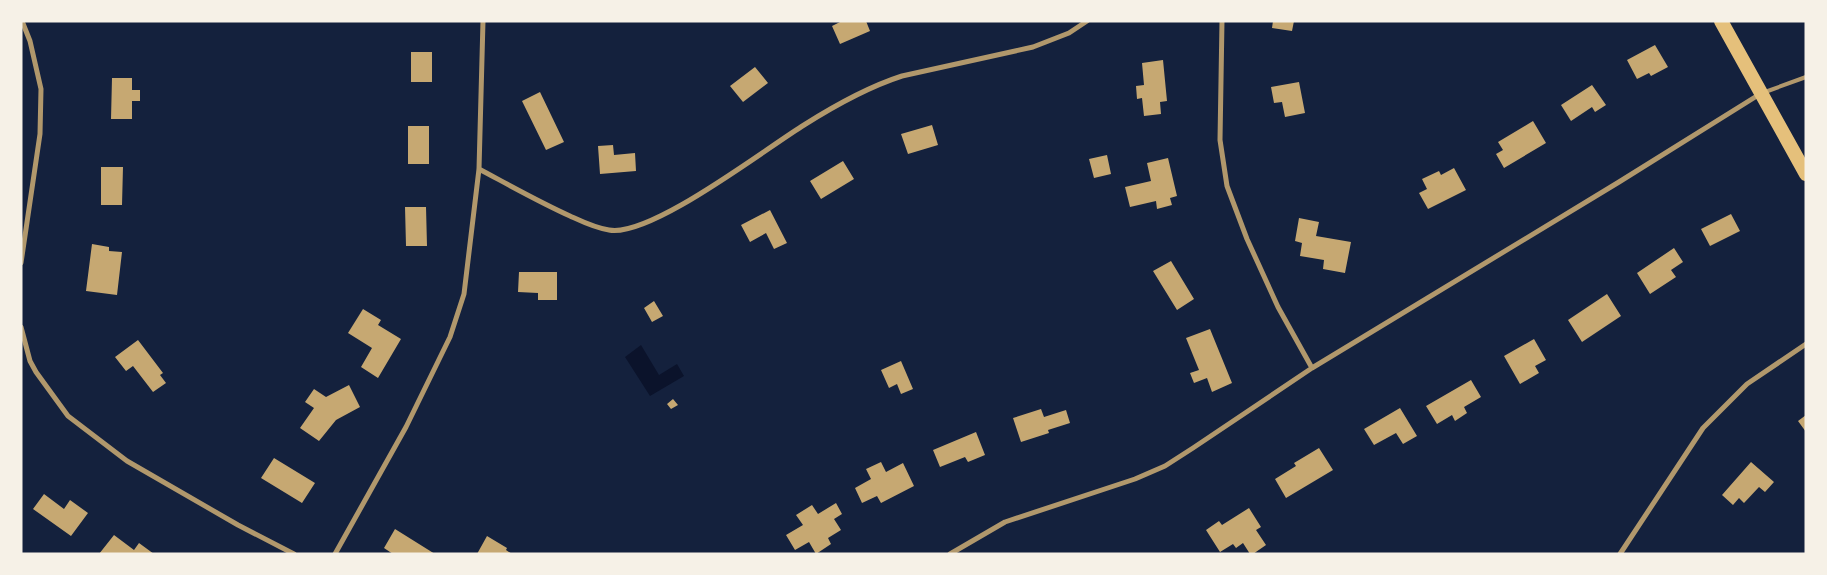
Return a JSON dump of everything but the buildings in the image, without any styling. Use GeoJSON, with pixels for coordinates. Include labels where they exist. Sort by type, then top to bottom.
{"type":"FeatureCollection","features":[{"type":"Feature","properties":{"kind":"highway"},"geometry":{"type":"LineString","coordinates":[[1721,21],[1806,174]]}},
{"type":"Feature","properties":{"kind":"street"},"geometry":{"type":"LineString","coordinates":[[21,263],[40,134],[41,89],[30,41],[22,21]]}},
{"type":"Feature","properties":{"kind":"street"},"geometry":{"type":"LineString","coordinates":[[335,554],[406,427],[450,336],[464,294],[479,169],[483,21]]}},
{"type":"Feature","properties":{"kind":"street"},"geometry":{"type":"LineString","coordinates":[[479,169],[553,208],[595,227],[612,231],[637,227],[672,211],[805,124],[882,82],[1033,47],[1069,33],[1087,21]]}},
{"type":"Feature","properties":{"kind":"street"},"geometry":{"type":"LineString","coordinates":[[1222,21],[1220,140],[1227,186],[1247,239],[1278,307],[1312,368]]}},
{"type":"Feature","properties":{"kind":"street"},"geometry":{"type":"LineString","coordinates":[[950,554],[1005,522],[1135,479],[1164,466],[1312,368],[1760,94]]}},
{"type":"Feature","properties":{"kind":"street"},"geometry":{"type":"LineString","coordinates":[[21,327],[33,367],[68,416],[127,461],[238,525],[294,554]]}},
{"type":"Feature","properties":{"kind":"street"},"geometry":{"type":"LineString","coordinates":[[1620,554],[1703,428],[1747,384],[1806,344]]}},
{"type":"Feature","properties":{"kind":"lane"},"geometry":{"type":"LineString","coordinates":[[1760,94],[1806,77]]}},
{"type":"Feature","properties":{"kind":"water"},"geometry":{"type":"Polygon","coordinates":[[[641,345],[659,375],[677,364],[684,376],[650,396],[625,357],[641,345]]]}}]}
